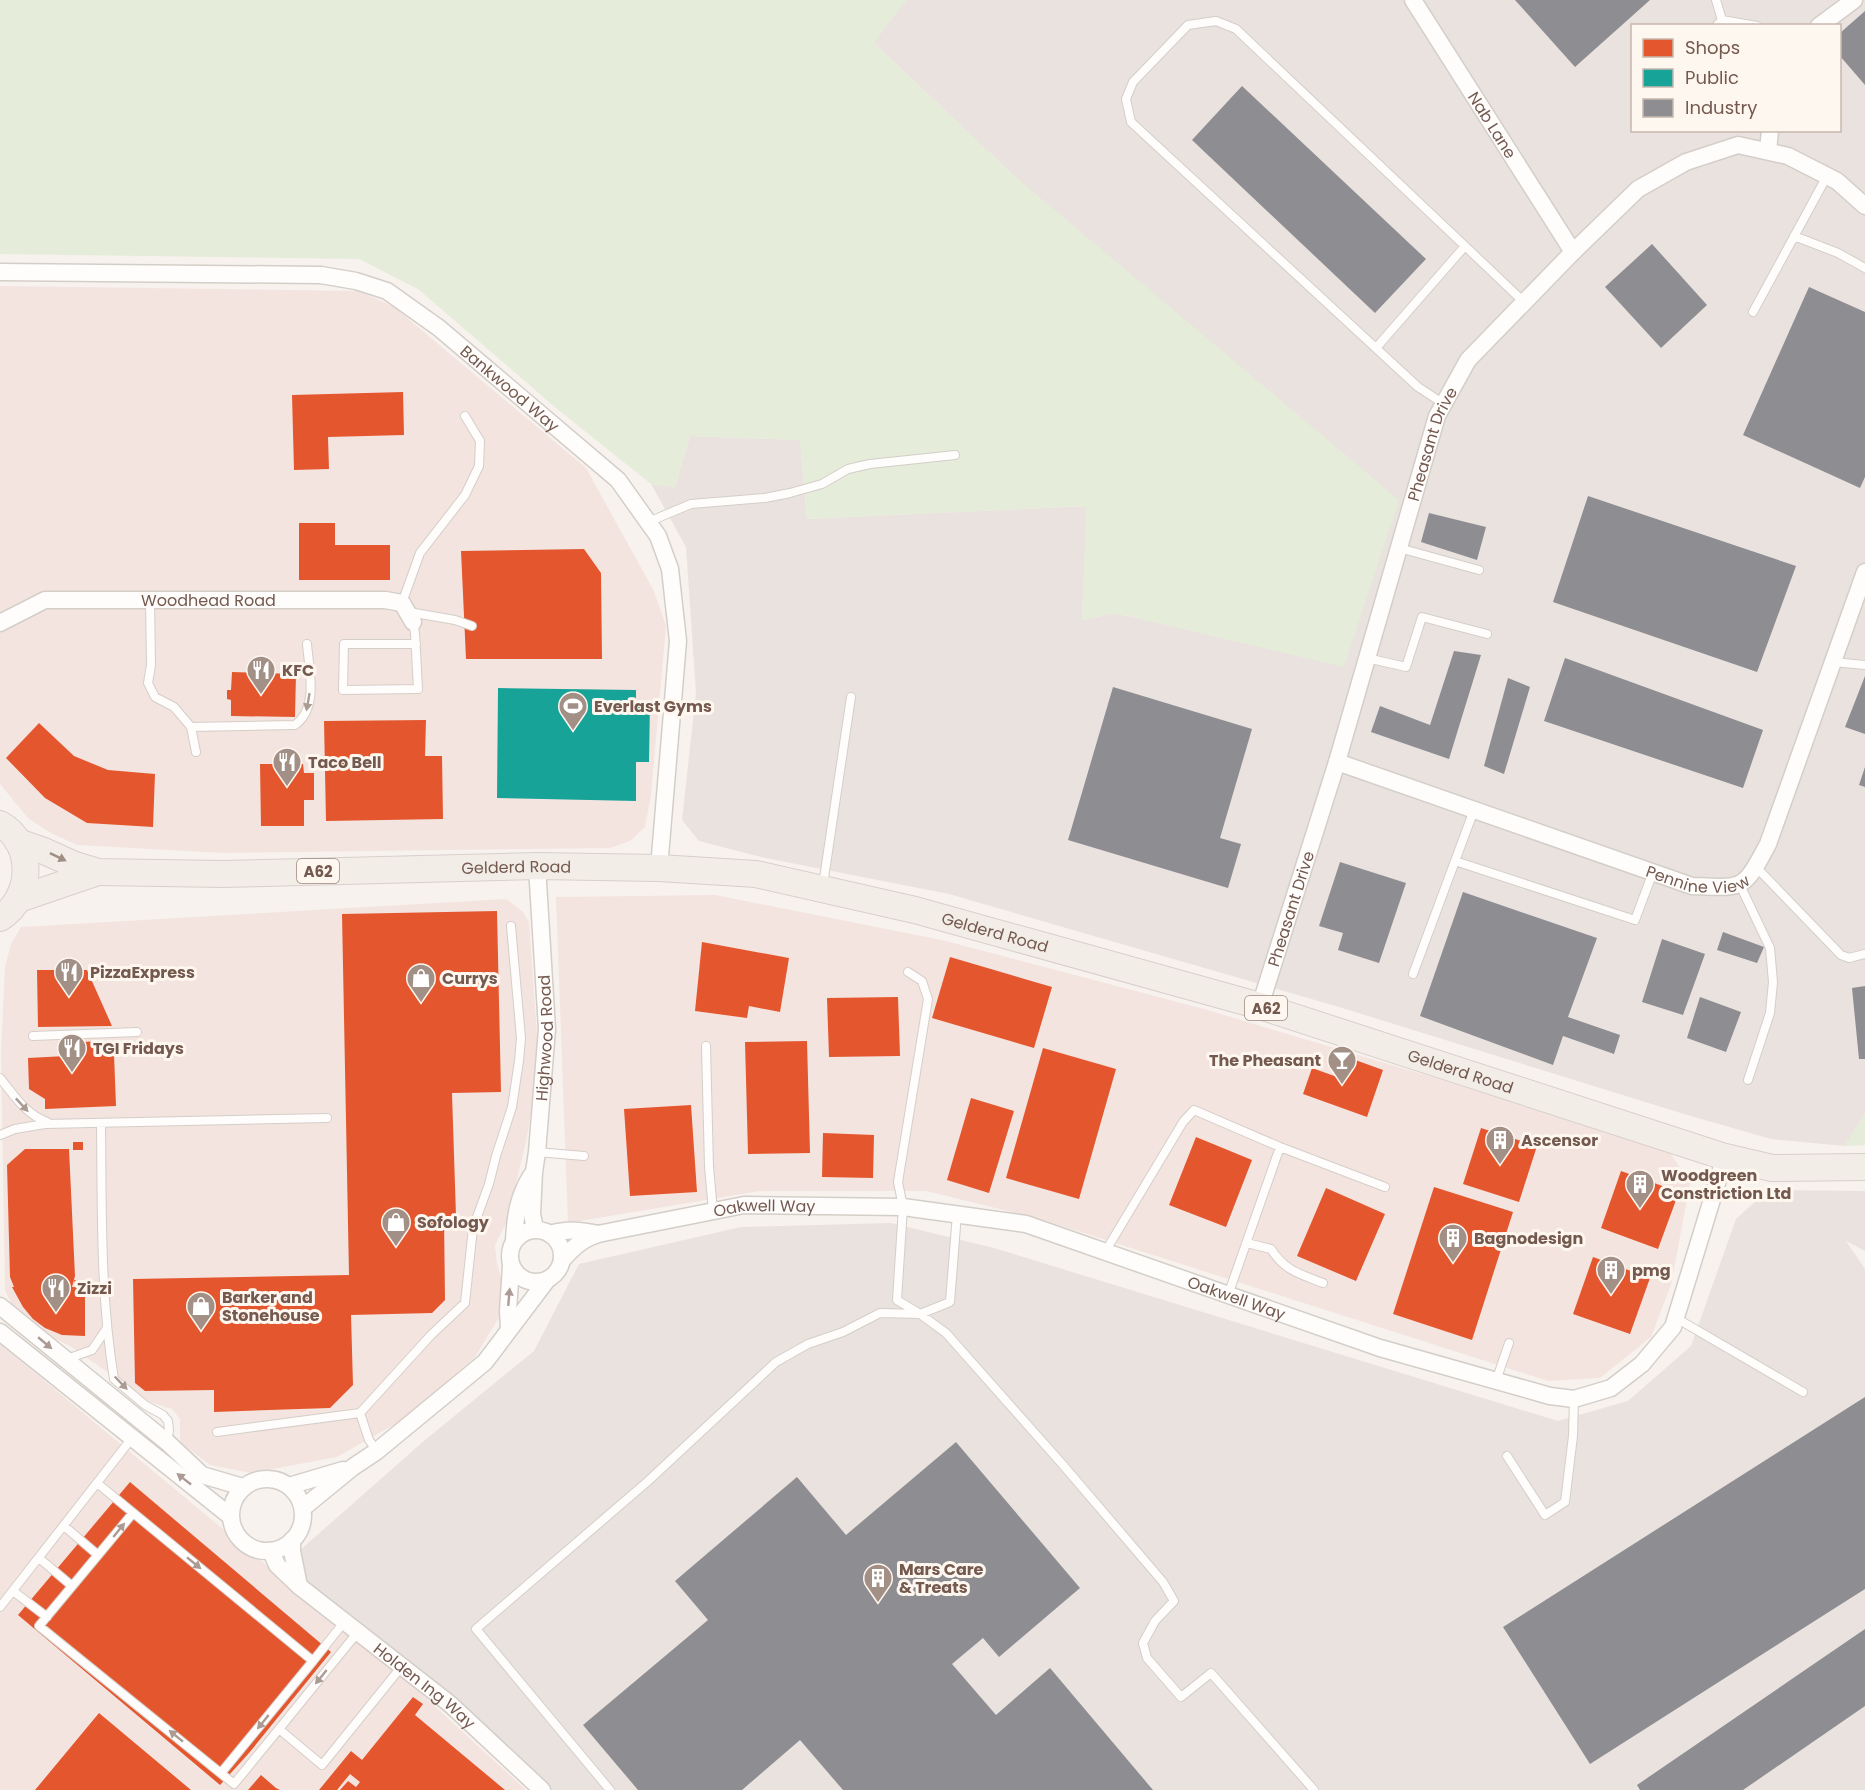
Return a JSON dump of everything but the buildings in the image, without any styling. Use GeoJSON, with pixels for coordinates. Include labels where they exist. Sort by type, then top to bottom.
{"type":"FeatureCollection","features":[{"type":"Feature","properties":{"kind":"main road","name":"Gelderd Road"},"geometry":{"type":"LineString","coordinates":[[9,833],[75,866],[98,872],[222,874],[537,866],[659,868],[756,874],[926,913],[1260,1006],[1725,1157],[1772,1168],[1865,1167]]}},
{"type":"Feature","properties":{"kind":"main road","name":"Gelderd Road"},"geometry":{"type":"LineString","coordinates":[[6,915],[24,884],[26,870],[23,853],[9,833]]}},
{"type":"Feature","properties":{"kind":"main road","name":"Gelderd Road"},"geometry":{"type":"LineString","coordinates":[[6,915],[98,872]]}},
{"type":"Feature","properties":{"kind":"street","name":"Nab Lane"},"geometry":{"type":"LineString","coordinates":[[1413,0],[1573,252]]}},
{"type":"Feature","properties":{"kind":"street"},"geometry":{"type":"LineString","coordinates":[[1822,24],[1854,0]]}},
{"type":"Feature","properties":{"kind":"street"},"geometry":{"type":"LineString","coordinates":[[1768,151],[1770,132]]}},
{"type":"Feature","properties":{"kind":"street","name":"Pheasant Drive"},"geometry":{"type":"LineString","coordinates":[[1260,1006],[1337,762],[1437,416],[1468,360],[1638,189],[1686,162],[1738,145],[1768,151],[1788,156],[1837,181],[1865,206]]}},
{"type":"Feature","properties":{"kind":"street","name":"Bankwood Way"},"geometry":{"type":"LineString","coordinates":[[0,272],[321,275],[356,281],[387,291],[439,328],[618,480],[658,536],[670,569],[678,641],[659,868]]}},
{"type":"Feature","properties":{"kind":"street","name":"Pennine View"},"geometry":{"type":"LineString","coordinates":[[1337,762],[1692,886],[1728,888],[1740,885],[1751,875],[1768,844],[1865,572]]}},
{"type":"Feature","properties":{"kind":"street","name":"Woodhead Road"},"geometry":{"type":"LineString","coordinates":[[0,623],[45,600],[386,600],[408,612]]}},
{"type":"Feature","properties":{"kind":"street","name":"Highwood Road"},"geometry":{"type":"LineString","coordinates":[[537,866],[547,1029],[532,1214],[543,1232]]}},
{"type":"Feature","properties":{"kind":"street","name":"Oakwell Way"},"geometry":{"type":"LineString","coordinates":[[562,1260],[575,1246],[598,1234],[744,1205],[903,1208],[957,1214],[1026,1224],[1380,1348],[1550,1396],[1574,1399],[1611,1388],[1642,1364],[1673,1327],[1725,1157]]}},
{"type":"Feature","properties":{"kind":"street","name":"Highwood Road"},"geometry":{"type":"LineString","coordinates":[[514,1241],[518,1204],[524,1187],[534,1172]]}},
{"type":"Feature","properties":{"kind":"street","name":"Oakwell Way"},"geometry":{"type":"LineString","coordinates":[[543,1232],[579,1229],[598,1234]]}},
{"type":"Feature","properties":{"kind":"street"},"geometry":{"type":"LineString","coordinates":[[303,1508],[353,1467],[377,1451],[484,1362],[547,1280],[554,1275],[562,1260],[560,1245],[543,1232],[519,1235],[514,1241],[509,1257],[511,1266],[509,1329]]}},
{"type":"Feature","properties":{"kind":"street"},"geometry":{"type":"LineString","coordinates":[[511,1266],[522,1279],[530,1282],[547,1280]]}},
{"type":"Feature","properties":{"kind":"street"},"geometry":{"type":"LineString","coordinates":[[0,1306],[167,1442],[202,1474],[243,1487]]}},
{"type":"Feature","properties":{"kind":"street"},"geometry":{"type":"LineString","coordinates":[[0,1332],[230,1516]]}},
{"type":"Feature","properties":{"kind":"street"},"geometry":{"type":"LineString","coordinates":[[114,1399],[135,1433],[132,1438]]}},
{"type":"Feature","properties":{"kind":"street"},"geometry":{"type":"LineString","coordinates":[[290,1486],[353,1467]]}},
{"type":"Feature","properties":{"kind":"street"},"geometry":{"type":"LineString","coordinates":[[266,1478],[279,1480],[290,1486],[298,1496],[303,1508],[303,1519],[299,1531],[283,1547],[271,1551],[248,1546],[236,1533],[230,1516],[231,1505],[243,1487],[254,1480],[266,1478]]}},
{"type":"Feature","properties":{"kind":"street"},"geometry":{"type":"LineString","coordinates":[[292,1540],[292,1551],[300,1586]]}},
{"type":"Feature","properties":{"kind":"street","name":"Holden Ing Way"},"geometry":{"type":"LineString","coordinates":[[271,1551],[277,1565],[300,1586],[450,1704],[542,1790]]}},
{"type":"Feature","properties":{"kind":"lane"},"geometry":{"type":"LineString","coordinates":[[1716,0],[1719,22],[1755,24]]}},
{"type":"Feature","properties":{"kind":"lane"},"geometry":{"type":"LineString","coordinates":[[1444,404],[1418,387],[1131,122],[1126,99],[1133,82],[1188,25],[1216,21],[1236,29],[1524,302]]}},
{"type":"Feature","properties":{"kind":"lane"},"geometry":{"type":"LineString","coordinates":[[1753,312],[1827,176]]}},
{"type":"Feature","properties":{"kind":"lane"},"geometry":{"type":"LineString","coordinates":[[1794,236],[1838,252],[1865,268]]}},
{"type":"Feature","properties":{"kind":"lane"},"geometry":{"type":"LineString","coordinates":[[1376,348],[1465,246]]}},
{"type":"Feature","properties":{"kind":"lane"},"geometry":{"type":"LineString","coordinates":[[416,644],[344,644],[343,690],[418,689],[416,644],[408,612],[420,554],[465,495],[479,466],[480,441],[465,417]]}},
{"type":"Feature","properties":{"kind":"lane"},"geometry":{"type":"LineString","coordinates":[[648,522],[691,504],[765,498],[790,493],[822,484],[848,469],[870,464],[955,455]]}},
{"type":"Feature","properties":{"kind":"lane"},"geometry":{"type":"LineString","coordinates":[[1399,548],[1479,570]]}},
{"type":"Feature","properties":{"kind":"lane"},"geometry":{"type":"LineString","coordinates":[[150,600],[151,665],[148,683],[155,697],[174,707],[191,727],[196,752]]}},
{"type":"Feature","properties":{"kind":"lane"},"geometry":{"type":"LineString","coordinates":[[408,612],[455,620],[472,626]]}},
{"type":"Feature","properties":{"kind":"lane"},"geometry":{"type":"LineString","coordinates":[[1367,658],[1406,667],[1422,617],[1487,634]]}},
{"type":"Feature","properties":{"kind":"lane"},"geometry":{"type":"LineString","coordinates":[[191,727],[295,725],[304,718],[310,701],[307,644]]}},
{"type":"Feature","properties":{"kind":"lane"},"geometry":{"type":"LineString","coordinates":[[1833,662],[1865,665]]}},
{"type":"Feature","properties":{"kind":"lane"},"geometry":{"type":"LineString","coordinates":[[823,889],[851,698]]}},
{"type":"Feature","properties":{"kind":"lane"},"geometry":{"type":"LineString","coordinates":[[1413,974],[1474,810]]}},
{"type":"Feature","properties":{"kind":"lane"},"geometry":{"type":"LineString","coordinates":[[1455,861],[1635,920],[1653,872]]}},
{"type":"Feature","properties":{"kind":"lane"},"geometry":{"type":"LineString","coordinates":[[1756,867],[1841,955],[1849,958],[1865,954]]}},
{"type":"Feature","properties":{"kind":"lane"},"geometry":{"type":"LineString","coordinates":[[1740,885],[1770,948],[1773,982],[1770,1013],[1748,1080]]}},
{"type":"Feature","properties":{"kind":"lane"},"geometry":{"type":"LineString","coordinates":[[217,1432],[360,1413],[431,1335],[465,1303],[473,1228],[512,1107],[519,1061],[521,1038],[511,926]]}},
{"type":"Feature","properties":{"kind":"lane"},"geometry":{"type":"LineString","coordinates":[[908,972],[922,981],[928,999],[898,1182],[903,1208],[897,1300],[946,1333],[1163,1582],[1174,1601],[1155,1621],[1143,1643],[1147,1658],[1181,1697],[1211,1673],[1314,1790]]}},
{"type":"Feature","properties":{"kind":"lane"},"geometry":{"type":"LineString","coordinates":[[33,1036],[136,1032]]}},
{"type":"Feature","properties":{"kind":"lane"},"geometry":{"type":"LineString","coordinates":[[706,1046],[709,1167],[713,1211]]}},
{"type":"Feature","properties":{"kind":"lane"},"geometry":{"type":"LineString","coordinates":[[0,1078],[26,1110],[48,1124]]}},
{"type":"Feature","properties":{"kind":"lane"},"geometry":{"type":"LineString","coordinates":[[1105,1252],[1183,1122],[1194,1110],[1280,1148],[1385,1187]]}},
{"type":"Feature","properties":{"kind":"lane"},"geometry":{"type":"LineString","coordinates":[[0,1134],[15,1129],[48,1124],[327,1118]]}},
{"type":"Feature","properties":{"kind":"lane"},"geometry":{"type":"LineString","coordinates":[[100,1123],[107,1328],[114,1379],[145,1405],[163,1415],[168,1421],[167,1442]]}},
{"type":"Feature","properties":{"kind":"lane"},"geometry":{"type":"LineString","coordinates":[[1228,1295],[1280,1148]]}},
{"type":"Feature","properties":{"kind":"lane"},"geometry":{"type":"LineString","coordinates":[[537,1152],[584,1156]]}},
{"type":"Feature","properties":{"kind":"lane"},"geometry":{"type":"LineString","coordinates":[[610,1790],[476,1629],[647,1482],[776,1362],[808,1344],[843,1332],[880,1313],[920,1314],[950,1302],[957,1214]]}},
{"type":"Feature","properties":{"kind":"lane"},"geometry":{"type":"LineString","coordinates":[[1247,1243],[1271,1249],[1278,1261],[1289,1270],[1323,1283]]}},
{"type":"Feature","properties":{"kind":"lane"},"geometry":{"type":"LineString","coordinates":[[1676,1318],[1803,1392]]}},
{"type":"Feature","properties":{"kind":"lane"},"geometry":{"type":"LineString","coordinates":[[65,1360],[92,1350],[107,1328]]}},
{"type":"Feature","properties":{"kind":"lane"},"geometry":{"type":"LineString","coordinates":[[1496,1381],[1509,1343]]}},
{"type":"Feature","properties":{"kind":"lane"},"geometry":{"type":"LineString","coordinates":[[1508,1456],[1545,1515],[1565,1502],[1573,1436],[1574,1399]]}},
{"type":"Feature","properties":{"kind":"lane"},"geometry":{"type":"LineString","coordinates":[[360,1413],[369,1440],[377,1451]]}},
{"type":"Feature","properties":{"kind":"lane"},"geometry":{"type":"LineString","coordinates":[[0,1607],[132,1438]]}},
{"type":"Feature","properties":{"kind":"lane"},"geometry":{"type":"LineString","coordinates":[[97,1483],[313,1661]]}},
{"type":"Feature","properties":{"kind":"lane"},"geometry":{"type":"LineString","coordinates":[[133,1513],[39,1626],[234,1784],[279,1729],[351,1626]]}},
{"type":"Feature","properties":{"kind":"lane"},"geometry":{"type":"LineString","coordinates":[[64,1526],[98,1555]]}},
{"type":"Feature","properties":{"kind":"lane"},"geometry":{"type":"LineString","coordinates":[[39,1558],[72,1586]]}},
{"type":"Feature","properties":{"kind":"lane"},"geometry":{"type":"LineString","coordinates":[[13,1591],[47,1617]]}},
{"type":"Feature","properties":{"kind":"lane"},"geometry":{"type":"LineString","coordinates":[[221,1773],[313,1661],[351,1626]]}},
{"type":"Feature","properties":{"kind":"lane"},"geometry":{"type":"LineString","coordinates":[[279,1729],[322,1765],[402,1666]]}},
{"type":"Feature","properties":{"kind":"shaded area"},"geometry":{"type":"Polygon","coordinates":[[[906,0],[1865,0],[1865,1113],[1845,1146],[1771,1139],[1339,1007],[949,894],[761,857],[699,841],[682,820],[696,693],[686,547],[651,484],[675,487],[690,436],[800,440],[807,519],[1087,506],[1082,620],[1115,613],[1344,666],[1011,173],[873,42],[906,0]]]}},
{"type":"Feature","properties":{"kind":"shaded area"},"geometry":{"type":"Polygon","coordinates":[[[0,286],[359,291],[394,307],[586,468],[654,591],[666,626],[651,795],[645,827],[630,841],[610,848],[225,853],[77,845],[49,832],[28,818],[0,784],[0,286]]]}},
{"type":"Feature","properties":{"kind":"shaded area"},"geometry":{"type":"Polygon","coordinates":[[[715,895],[942,940],[1204,1009],[1462,1086],[1670,1153],[1690,1183],[1671,1285],[1651,1337],[1600,1378],[1548,1381],[1040,1219],[926,1191],[760,1191],[568,1223],[556,897],[715,895]]]}},
{"type":"Feature","properties":{"kind":"shaded area"},"geometry":{"type":"Polygon","coordinates":[[[506,899],[523,912],[529,922],[538,1048],[534,1096],[526,1142],[506,1223],[495,1245],[497,1264],[504,1287],[501,1314],[475,1357],[402,1420],[337,1457],[251,1473],[210,1465],[180,1442],[180,1419],[172,1409],[150,1402],[70,1346],[43,1333],[15,1311],[5,1290],[1,1052],[5,967],[11,944],[21,927],[506,899]]]}},
{"type":"Feature","properties":{"kind":"shaded area"},"geometry":{"type":"Polygon","coordinates":[[[1768,1190],[1865,1191],[1865,1251],[1846,1241],[1865,1269],[1865,1790],[541,1790],[273,1574],[425,1440],[534,1351],[579,1264],[741,1227],[891,1223],[994,1248],[1558,1421],[1628,1401],[1691,1346],[1736,1219],[1768,1190]]]}},
{"type":"Feature","properties":{"kind":"shaded area"},"geometry":{"type":"Polygon","coordinates":[[[0,1344],[417,1690],[526,1790],[0,1790],[0,1344]]]}},
{"type":"Feature","properties":{"kind":"green space"},"geometry":{"type":"Polygon","coordinates":[[[0,0],[906,0],[874,43],[1011,173],[1399,500],[1344,667],[1115,613],[1082,620],[1086,506],[807,519],[800,440],[690,436],[675,487],[651,484],[556,408],[418,289],[359,259],[0,254],[0,0]]]}},
{"type":"Feature","properties":{"kind":"green space"},"geometry":{"type":"Polygon","coordinates":[[[1865,1113],[1865,1145],[1845,1146],[1865,1113]]]}},
{"type":"Feature","properties":{"kind":"place","name":"KFC"},"geometry":{"type":"Point","coordinates":[261,696]}},
{"type":"Feature","properties":{"kind":"place","name":"Everlast Gyms"},"geometry":{"type":"Point","coordinates":[573,732]}},
{"type":"Feature","properties":{"kind":"place","name":"Taco Bell"},"geometry":{"type":"Point","coordinates":[287,788]}},
{"type":"Feature","properties":{"kind":"place","name":"PizzaExpress"},"geometry":{"type":"Point","coordinates":[69,998]}},
{"type":"Feature","properties":{"kind":"place","name":"Currys"},"geometry":{"type":"Point","coordinates":[421,1004]}},
{"type":"Feature","properties":{"kind":"place","name":"TGI Fridays"},"geometry":{"type":"Point","coordinates":[72,1074]}},
{"type":"Feature","properties":{"kind":"place","name":"The Pheasant"},"geometry":{"type":"Point","coordinates":[1342,1086]}},
{"type":"Feature","properties":{"kind":"place","name":"Ascensor"},"geometry":{"type":"Point","coordinates":[1500,1166]}},
{"type":"Feature","properties":{"kind":"place","name":"Woodgreen Constriction Ltd"},"geometry":{"type":"Point","coordinates":[1640,1210]}},
{"type":"Feature","properties":{"kind":"place","name":"Sofology"},"geometry":{"type":"Point","coordinates":[396,1248]}},
{"type":"Feature","properties":{"kind":"place","name":"Bagnodesign"},"geometry":{"type":"Point","coordinates":[1453,1264]}},
{"type":"Feature","properties":{"kind":"place","name":"pmg"},"geometry":{"type":"Point","coordinates":[1611,1296]}},
{"type":"Feature","properties":{"kind":"place","name":"Zizzi"},"geometry":{"type":"Point","coordinates":[56,1314]}},
{"type":"Feature","properties":{"kind":"place","name":"Barker and Stonehouse"},"geometry":{"type":"Point","coordinates":[201,1332]}},
{"type":"Feature","properties":{"kind":"place","name":"Mars Care & Treats"},"geometry":{"type":"Point","coordinates":[878,1604]}}]}
